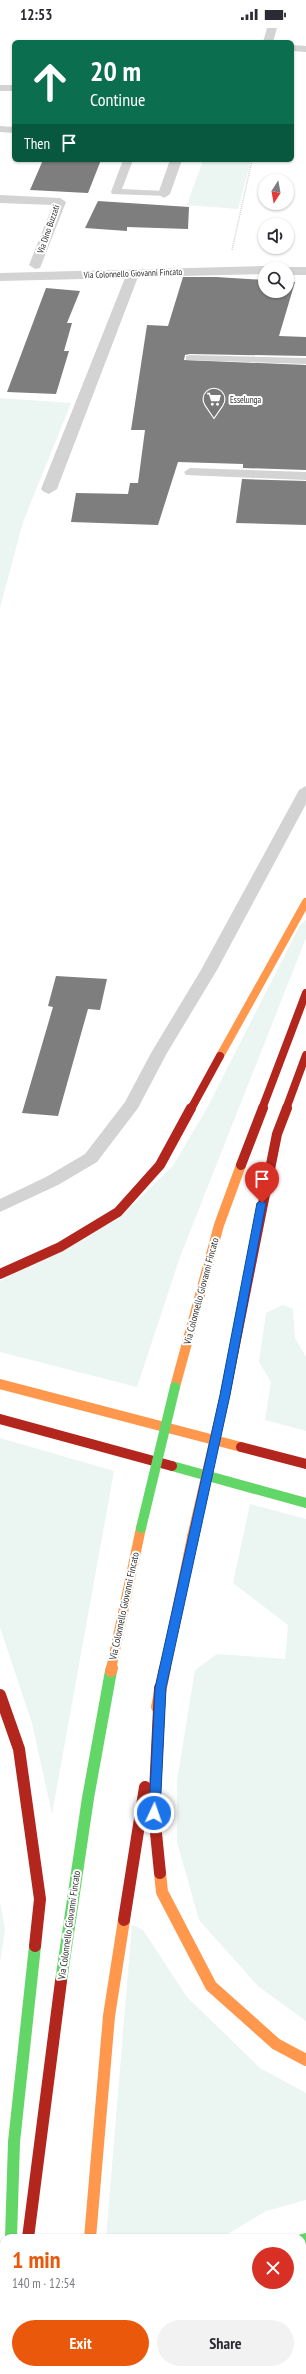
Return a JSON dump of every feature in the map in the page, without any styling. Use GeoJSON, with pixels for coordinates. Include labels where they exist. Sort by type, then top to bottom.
{"type":"FeatureCollection","features":[{"type":"Feature","properties":{"kind":"main road"},"geometry":{"type":"LineString","coordinates":[[0,1274],[60,1247],[118,1212],[160,1165],[306,902]]}},
{"type":"Feature","properties":{"kind":"main road","name":"Via Colonnello Giovanni Fincato"},"geometry":{"type":"LineString","coordinates":[[29,2234],[87,1804],[111,1666],[141,1528],[174,1387],[218,1225],[306,993]]}},
{"type":"Feature","properties":{"kind":"main road"},"geometry":{"type":"LineString","coordinates":[[90,2234],[109,2016],[160,1688],[192,1537],[225,1395],[259,1216],[277,1134],[306,1055]]}},
{"type":"Feature","properties":{"kind":"main road"},"geometry":{"type":"LineString","coordinates":[[0,1384],[306,1464]]}},
{"type":"Feature","properties":{"kind":"main road"},"geometry":{"type":"LineString","coordinates":[[0,1419],[306,1503]]}},
{"type":"Feature","properties":{"kind":"main road"},"geometry":{"type":"LineString","coordinates":[[160,1688],[154,1813],[162,1892],[211,1986],[276,2044],[306,2060]]}},
{"type":"Feature","properties":{"kind":"main road"},"geometry":{"type":"LineString","coordinates":[[0,1696],[19,1749],[40,1899],[14,2142],[12,2234]]}},
{"type":"Feature","properties":{"kind":"street"},"geometry":{"type":"LineString","coordinates":[[269,40],[272,28]]}},
{"type":"Feature","properties":{"kind":"street"},"geometry":{"type":"LineString","coordinates":[[0,88],[12,88]]}},
{"type":"Feature","properties":{"kind":"street"},"geometry":{"type":"LineString","coordinates":[[0,142],[7,130]]}},
{"type":"Feature","properties":{"kind":"street"},"geometry":{"type":"LineString","coordinates":[[164,194],[175,162]]}},
{"type":"Feature","properties":{"kind":"street","name":"Via Dino Buzzati"},"geometry":{"type":"LineString","coordinates":[[0,199],[60,202],[36,265]]}},
{"type":"Feature","properties":{"kind":"street","name":"Via Colonnello Giovanni Fincato"},"geometry":{"type":"LineString","coordinates":[[0,277],[258,270]]}},
{"type":"Feature","properties":{"kind":"street"},"geometry":{"type":"LineString","coordinates":[[294,271],[306,271]]}},
{"type":"Feature","properties":{"kind":"street"},"geometry":{"type":"LineString","coordinates":[[49,489],[133,273]]}},
{"type":"Feature","properties":{"kind":"lane"},"geometry":{"type":"LineString","coordinates":[[294,48],[306,48]]}},
{"type":"Feature","properties":{"kind":"lane"},"geometry":{"type":"LineString","coordinates":[[127,162],[116,192],[164,194]]}},
{"type":"Feature","properties":{"kind":"lane"},"geometry":{"type":"LineString","coordinates":[[190,358],[306,361]]}},
{"type":"Feature","properties":{"kind":"lane"},"geometry":{"type":"LineString","coordinates":[[190,472],[306,476]]}},
{"type":"Feature","properties":{"kind":"lane"},"geometry":{"type":"LineString","coordinates":[[0,1206],[52,1181],[91,1158],[132,1104],[159,1053],[217,956],[306,790]]}},
{"type":"Feature","properties":{"kind":"path"},"geometry":{"type":"LineString","coordinates":[[228,270],[252,162]]}},
{"type":"Feature","properties":{"kind":"shaded area"},"geometry":{"type":"Polygon","coordinates":[[[202,162],[250,162],[238,209],[187,205],[202,162]]]}},
{"type":"Feature","properties":{"kind":"shaded area"},"geometry":{"type":"Polygon","coordinates":[[[0,398],[71,403],[23,522],[0,608],[0,398]]]}},
{"type":"Feature","properties":{"kind":"shaded area"},"geometry":{"type":"Polygon","coordinates":[[[306,920],[306,938],[180,1257],[137,1387],[0,1352],[0,1281],[118,1219],[172,1167],[206,1110],[300,925],[306,920]]]}},
{"type":"Feature","properties":{"kind":"shaded area"},"geometry":{"type":"Polygon","coordinates":[[[283,1305],[293,1309],[295,1338],[306,1357],[306,1431],[265,1420],[271,1382],[259,1362],[266,1313],[283,1305]]]}},
{"type":"Feature","properties":{"kind":"shaded area"},"geometry":{"type":"Polygon","coordinates":[[[0,1438],[114,1471],[52,1814],[32,1723],[0,1627],[0,1438]]]}},
{"type":"Feature","properties":{"kind":"shaded area"},"geometry":{"type":"Polygon","coordinates":[[[250,1504],[306,1519],[306,2021],[259,1987],[199,1920],[177,1842],[177,1781],[195,1670],[217,1654],[285,1659],[288,1625],[233,1583],[250,1504]]]}},
{"type":"Feature","properties":{"kind":"shaded area"},"geometry":{"type":"Polygon","coordinates":[[[0,1902],[5,1929],[0,1963],[0,1902]]]}},
{"type":"Feature","properties":{"kind":"shaded area"},"geometry":{"type":"Polygon","coordinates":[[[132,1925],[143,1930],[187,1997],[260,2068],[306,2093],[306,2200],[266,2211],[228,2234],[106,2234],[132,1925]]]}},
{"type":"Feature","properties":{"kind":"building"},"geometry":{"type":"Polygon","coordinates":[[[42,162],[100,162],[88,193],[30,190],[42,162]]]}},
{"type":"Feature","properties":{"kind":"building"},"geometry":{"type":"Polygon","coordinates":[[[98,201],[189,207],[188,229],[127,227],[127,231],[85,228],[98,201]]]}},
{"type":"Feature","properties":{"kind":"building"},"geometry":{"type":"Polygon","coordinates":[[[183,277],[258,280],[258,298],[290,298],[279,336],[306,337],[306,356],[190,354],[185,355],[184,360],[306,365],[306,470],[243,468],[243,464],[178,462],[158,525],[71,522],[76,493],[128,494],[130,483],[138,483],[145,430],[131,430],[147,325],[168,326],[183,277]]]}},
{"type":"Feature","properties":{"kind":"building"},"geometry":{"type":"Polygon","coordinates":[[[46,288],[80,291],[67,323],[72,323],[64,351],[69,351],[56,394],[7,392],[46,288]]]}},
{"type":"Feature","properties":{"kind":"building"},"geometry":{"type":"Polygon","coordinates":[[[242,479],[306,481],[306,525],[236,523],[242,479]]]}},
{"type":"Feature","properties":{"kind":"building"},"geometry":{"type":"Polygon","coordinates":[[[56,976],[107,979],[100,1010],[88,1009],[58,1116],[22,1113],[53,1007],[48,1006],[56,976]]]}},
{"type":"Feature","properties":{"kind":"traffic: fast"},"geometry":{"type":"LineString","coordinates":[[141,1528],[175,1387]]}},
{"type":"Feature","properties":{"kind":"traffic: fast"},"geometry":{"type":"LineString","coordinates":[[172,1466],[306,1503]]}},
{"type":"Feature","properties":{"kind":"traffic: fast"},"geometry":{"type":"LineString","coordinates":[[61,1981],[88,1798],[111,1671]]}},
{"type":"Feature","properties":{"kind":"traffic: fast"},"geometry":{"type":"LineString","coordinates":[[11,2234],[14,2142],[35,1946]]}},
{"type":"Feature","properties":{"kind":"traffic: slow"},"geometry":{"type":"LineString","coordinates":[[220,1056],[306,902]]}},
{"type":"Feature","properties":{"kind":"traffic: slow"},"geometry":{"type":"LineString","coordinates":[[175,1387],[219,1225],[241,1165]]}},
{"type":"Feature","properties":{"kind":"traffic: slow"},"geometry":{"type":"LineString","coordinates":[[0,1384],[241,1447]]}},
{"type":"Feature","properties":{"kind":"traffic: slow"},"geometry":{"type":"LineString","coordinates":[[192,1537],[225,1395]]}},
{"type":"Feature","properties":{"kind":"traffic: slow"},"geometry":{"type":"LineString","coordinates":[[111,1671],[141,1528]]}},
{"type":"Feature","properties":{"kind":"traffic: slow"},"geometry":{"type":"LineString","coordinates":[[157,1707],[192,1537]]}},
{"type":"Feature","properties":{"kind":"traffic: slow"},"geometry":{"type":"LineString","coordinates":[[160,1873],[162,1892],[211,1986],[276,2044],[306,2060]]}},
{"type":"Feature","properties":{"kind":"traffic: slow"},"geometry":{"type":"LineString","coordinates":[[90,2234],[109,2016],[124,1920]]}},
{"type":"Feature","properties":{"kind":"traffic: jam"},"geometry":{"type":"LineString","coordinates":[[241,1165],[306,993]]}},
{"type":"Feature","properties":{"kind":"traffic: jam"},"geometry":{"type":"LineString","coordinates":[[225,1395],[277,1134],[306,1055]]}},
{"type":"Feature","properties":{"kind":"traffic: jam"},"geometry":{"type":"LineString","coordinates":[[0,1274],[60,1247],[118,1212],[160,1165],[220,1056]]}},
{"type":"Feature","properties":{"kind":"traffic: jam"},"geometry":{"type":"LineString","coordinates":[[0,1419],[172,1466]]}},
{"type":"Feature","properties":{"kind":"traffic: jam"},"geometry":{"type":"LineString","coordinates":[[241,1447],[306,1464]]}},
{"type":"Feature","properties":{"kind":"traffic: jam"},"geometry":{"type":"LineString","coordinates":[[160,1688],[154,1813],[160,1873]]}},
{"type":"Feature","properties":{"kind":"traffic: jam"},"geometry":{"type":"LineString","coordinates":[[0,1695],[19,1749],[40,1899],[35,1946]]}},
{"type":"Feature","properties":{"kind":"traffic: jam"},"geometry":{"type":"LineString","coordinates":[[124,1920],[145,1787]]}},
{"type":"Feature","properties":{"kind":"traffic: jam"},"geometry":{"type":"LineString","coordinates":[[29,2234],[61,1981]]}},
{"type":"Feature","properties":{"kind":"place","name":"Esselunga"},"geometry":{"type":"Point","coordinates":[214,418]}},
{"type":"Feature","properties":{"kind":"route"},"geometry":{"type":"LineString","coordinates":[[154,1813],[160,1688],[192,1537],[225,1395],[262,1203]]}}]}
